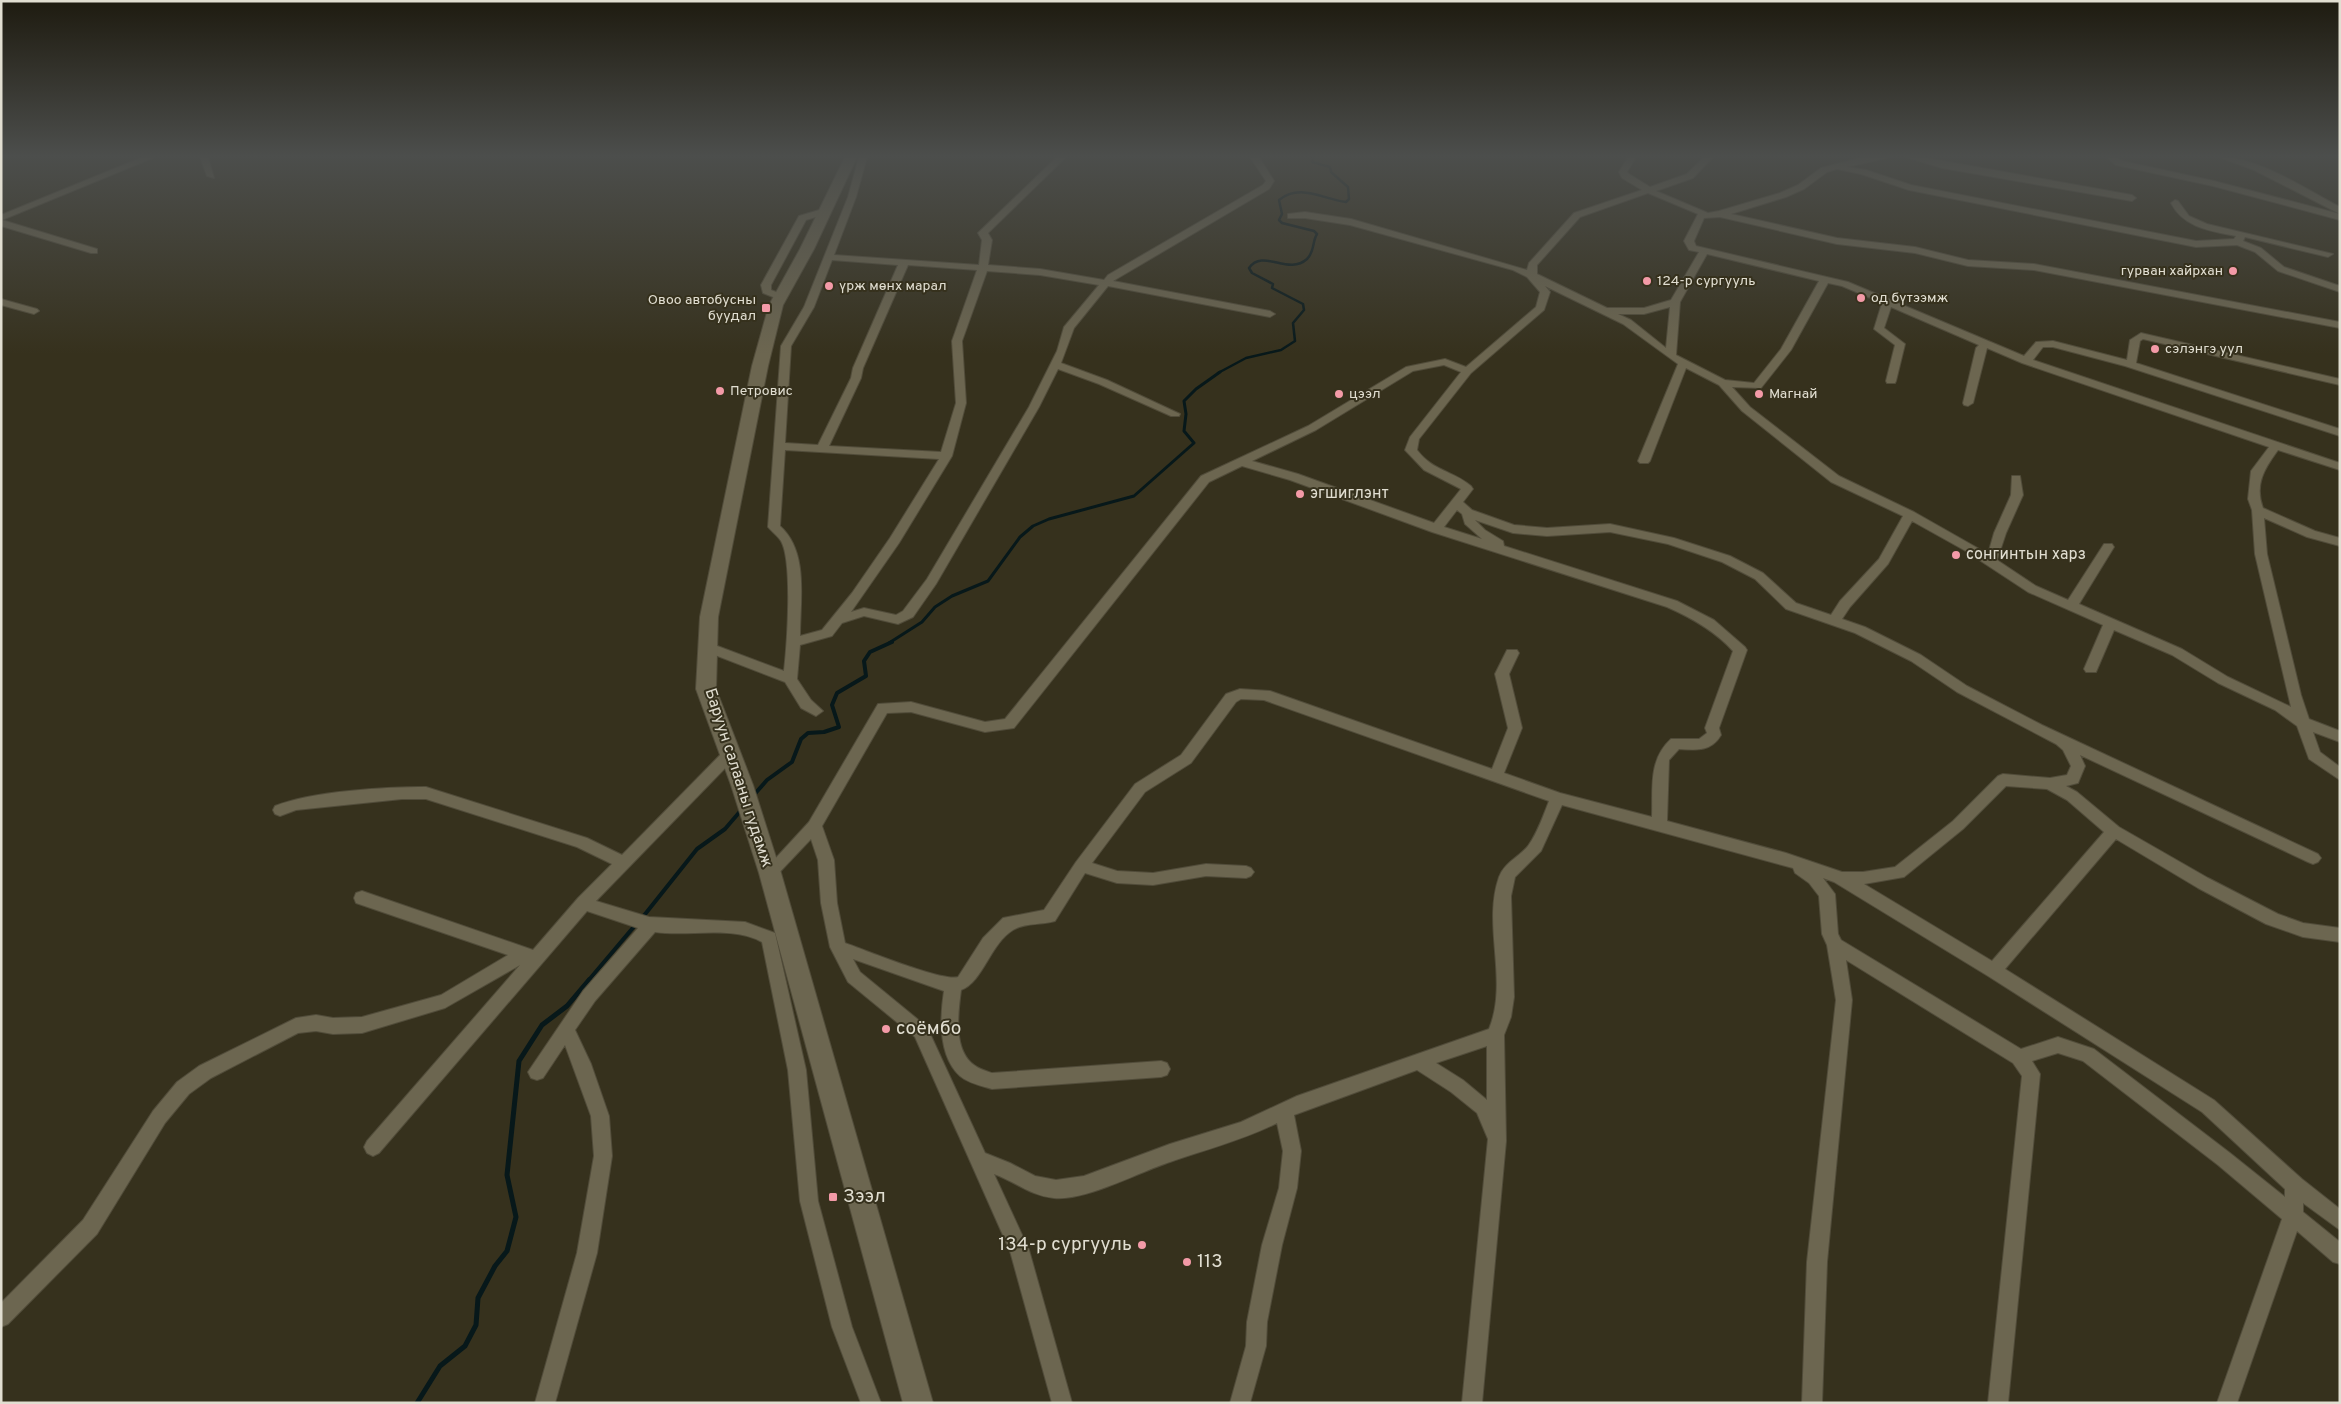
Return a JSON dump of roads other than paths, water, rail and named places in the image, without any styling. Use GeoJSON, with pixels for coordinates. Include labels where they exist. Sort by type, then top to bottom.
{"type":"FeatureCollection","features":[{"type":"Feature","properties":{"kind":"main road","name":"Баруун салааны гудамж"},"geometry":{"type":"LineString","coordinates":[[820,223],[781,297],[763,357],[708,617],[706,689],[729,755],[742,785],[770,873],[918,1403]]}},
{"type":"Feature","properties":{"kind":"street"},"geometry":{"type":"LineString","coordinates":[[1,223],[94,251]]}},
{"type":"Feature","properties":{"kind":"street"},"geometry":{"type":"LineString","coordinates":[[781,297],[768,292],[764,287],[800,223]]}},
{"type":"Feature","properties":{"kind":"street"},"geometry":{"type":"LineString","coordinates":[[790,679],[794,642],[793,556],[786,538],[774,527],[786,346],[791,334],[809,307],[842,223]]}},
{"type":"Feature","properties":{"kind":"street"},"geometry":{"type":"LineString","coordinates":[[794,642],[827,633],[838,620],[900,533],[946,456],[961,403],[957,366],[958,341],[983,268],[987,240],[983,233],[994,223]]}},
{"type":"Feature","properties":{"kind":"street"},"geometry":{"type":"LineString","coordinates":[[838,620],[864,612],[898,620],[908,614],[932,581],[1034,407],[1056,365],[1069,327],[1110,277],[1204,223]]}},
{"type":"Feature","properties":{"kind":"street"},"geometry":{"type":"LineString","coordinates":[[1353,223],[1516,268],[1627,322],[1671,356],[1723,383],[1757,386],[1786,350],[1825,279]]}},
{"type":"Feature","properties":{"kind":"street"},"geometry":{"type":"LineString","coordinates":[[1436,529],[1466,489],[1462,484],[1431,470],[1419,461],[1411,450],[1414,439],[1467,371],[1541,308],[1545,292],[1532,277],[1532,266],[1570,223]]}},
{"type":"Feature","properties":{"kind":"street"},"geometry":{"type":"LineString","coordinates":[[1698,223],[1689,241],[1692,248],[1845,284],[2026,361],[2340,467]]}},
{"type":"Feature","properties":{"kind":"street"},"geometry":{"type":"LineString","coordinates":[[1757,223],[1837,241],[1915,250],[1968,263],[2034,267],[2340,325]]}},
{"type":"Feature","properties":{"kind":"street"},"geometry":{"type":"LineString","coordinates":[[2088,223],[2196,244],[2240,238],[2281,269],[2340,288]]}},
{"type":"Feature","properties":{"kind":"street"},"geometry":{"type":"LineString","coordinates":[[2196,223],[2240,238],[2328,254]]}},
{"type":"Feature","properties":{"kind":"street"},"geometry":{"type":"LineString","coordinates":[[786,248],[807,249]]}},
{"type":"Feature","properties":{"kind":"street"},"geometry":{"type":"LineString","coordinates":[[1671,356],[1675,302],[1704,252]]}},
{"type":"Feature","properties":{"kind":"street"},"geometry":{"type":"LineString","coordinates":[[828,257],[1040,272],[1107,282],[1270,314]]}},
{"type":"Feature","properties":{"kind":"street"},"geometry":{"type":"LineString","coordinates":[[823,448],[856,378],[873,332],[904,263]]}},
{"type":"Feature","properties":{"kind":"street"},"geometry":{"type":"LineString","coordinates":[[1888,301],[1879,330],[1900,344],[1891,381]]}},
{"type":"Feature","properties":{"kind":"street"},"geometry":{"type":"LineString","coordinates":[[1,302],[34,312]]}},
{"type":"Feature","properties":{"kind":"street"},"geometry":{"type":"LineString","coordinates":[[1604,311],[1644,311],[1675,302]]}},
{"type":"Feature","properties":{"kind":"street"},"geometry":{"type":"LineString","coordinates":[[2129,364],[2132,361],[2135,340],[2142,336],[2340,382]]}},
{"type":"Feature","properties":{"kind":"street"},"geometry":{"type":"LineString","coordinates":[[1968,403],[1981,348],[1986,344]]}},
{"type":"Feature","properties":{"kind":"street"},"geometry":{"type":"LineString","coordinates":[[2026,361],[2040,344],[2053,344],[2129,364],[2340,433]]}},
{"type":"Feature","properties":{"kind":"street"},"geometry":{"type":"LineString","coordinates":[[770,873],[814,826],[883,708],[911,707],[985,727],[1009,724],[1054,665],[1205,479],[1312,428],[1410,369],[1445,362],[1467,371]]}},
{"type":"Feature","properties":{"kind":"street"},"geometry":{"type":"LineString","coordinates":[[1644,461],[1683,363]]}},
{"type":"Feature","properties":{"kind":"street"},"geometry":{"type":"LineString","coordinates":[[1056,365],[1103,382],[1175,414]]}},
{"type":"Feature","properties":{"kind":"street"},"geometry":{"type":"LineString","coordinates":[[1723,383],[1746,409],[1835,479],[1910,515],[1968,547],[2032,589],[2177,652],[2223,680],[2280,706],[2302,722],[2340,737]]}},
{"type":"Feature","properties":{"kind":"street"},"geometry":{"type":"LineString","coordinates":[[2276,445],[2257,471],[2254,499],[2258,510],[2262,556],[2302,722],[2314,755],[2340,775]]}},
{"type":"Feature","properties":{"kind":"street"},"geometry":{"type":"LineString","coordinates":[[780,446],[946,456]]}},
{"type":"Feature","properties":{"kind":"street"},"geometry":{"type":"LineString","coordinates":[[1242,462],[1294,477],[1436,529],[1690,612],[1722,632],[1740,650],[1712,728],[1714,735],[1702,745],[1676,743],[1666,752],[1662,760],[1659,827]]}},
{"type":"Feature","properties":{"kind":"street"},"geometry":{"type":"LineString","coordinates":[[1990,563],[1997,547],[2000,533],[2017,495],[2016,479]]}},
{"type":"Feature","properties":{"kind":"street"},"geometry":{"type":"LineString","coordinates":[[1456,502],[1468,513],[1513,529],[1547,532],[1610,528],[1670,541],[1726,559],[1759,576],[1791,606],[1860,630],[1916,658],[1962,689],[2068,746],[2078,766],[2073,779],[2050,784],[2003,780],[1958,825],[1899,873],[1863,878],[1839,878]]}},
{"type":"Feature","properties":{"kind":"street"},"geometry":{"type":"LineString","coordinates":[[2258,510],[2311,534],[2340,542]]}},
{"type":"Feature","properties":{"kind":"street"},"geometry":{"type":"LineString","coordinates":[[1468,513],[1469,520],[1481,533],[1514,554]]}},
{"type":"Feature","properties":{"kind":"street"},"geometry":{"type":"LineString","coordinates":[[1834,621],[1845,604],[1884,561],[1910,515]]}},
{"type":"Feature","properties":{"kind":"street"},"geometry":{"type":"LineString","coordinates":[[2071,606],[2108,547]]}},
{"type":"Feature","properties":{"kind":"street"},"geometry":{"type":"LineString","coordinates":[[2091,669],[2109,624]]}},
{"type":"Feature","properties":{"kind":"street"},"geometry":{"type":"LineString","coordinates":[[707,647],[790,679],[806,704],[816,711]]}},
{"type":"Feature","properties":{"kind":"street"},"geometry":{"type":"LineString","coordinates":[[1496,776],[1515,728],[1502,674],[1512,653]]}},
{"type":"Feature","properties":{"kind":"street"},"geometry":{"type":"LineString","coordinates":[[838,947],[953,986],[964,982],[989,943],[1009,923],[1049,916],[1081,866],[1140,788],[1186,759],[1231,698],[1240,694],[1265,695],[1558,798],[1659,827],[1786,859],[1839,878],[1994,971],[2208,1106],[2295,1185],[2340,1221]]}},
{"type":"Feature","properties":{"kind":"street"},"geometry":{"type":"LineString","coordinates":[[2037,729],[2313,858]]}},
{"type":"Feature","properties":{"kind":"street"},"geometry":{"type":"LineString","coordinates":[[373,1147],[530,956],[729,755]]}},
{"type":"Feature","properties":{"kind":"street"},"geometry":{"type":"LineString","coordinates":[[2050,784],[2072,796],[2114,831],[2203,883],[2272,919],[2303,930],[2340,935]]}},
{"type":"Feature","properties":{"kind":"street"},"geometry":{"type":"LineString","coordinates":[[280,810],[295,804],[402,793],[426,793],[582,842],[624,862]]}},
{"type":"Feature","properties":{"kind":"street"},"geometry":{"type":"LineString","coordinates":[[1472,1403],[1498,1141],[1495,1035],[1503,1020],[1505,1000],[1502,915],[1507,875],[1532,852],[1558,798]]}},
{"type":"Feature","properties":{"kind":"street"},"geometry":{"type":"LineString","coordinates":[[814,826],[826,860],[829,903],[838,947],[854,977],[921,1032],[1019,1250],[1062,1403]]}},
{"type":"Feature","properties":{"kind":"street"},"geometry":{"type":"LineString","coordinates":[[1994,971],[2114,831]]}},
{"type":"Feature","properties":{"kind":"street"},"geometry":{"type":"LineString","coordinates":[[1786,859],[1814,878],[1827,894],[1830,934],[1835,945],[1844,1000],[1817,1262],[1812,1403]]}},
{"type":"Feature","properties":{"kind":"street"},"geometry":{"type":"LineString","coordinates":[[1081,866],[1117,877],[1174,877],[1206,870],[1246,872]]}},
{"type":"Feature","properties":{"kind":"street"},"geometry":{"type":"LineString","coordinates":[[362,898],[530,956]]}},
{"type":"Feature","properties":{"kind":"street"},"geometry":{"type":"LineString","coordinates":[[584,903],[651,925],[739,928],[762,932],[769,938],[797,1070],[809,1201],[842,1327],[871,1403]]}},
{"type":"Feature","properties":{"kind":"street"},"geometry":{"type":"LineString","coordinates":[[537,1072],[589,996],[651,925]]}},
{"type":"Feature","properties":{"kind":"street"},"geometry":{"type":"LineString","coordinates":[[1835,945],[2019,1057],[2031,1074],[1998,1403]]}},
{"type":"Feature","properties":{"kind":"street"},"geometry":{"type":"LineString","coordinates":[[1,1317],[90,1227],[158,1117],[183,1088],[204,1072],[296,1026],[316,1023],[333,1026],[362,1025],[445,1001],[530,956]]}},
{"type":"Feature","properties":{"kind":"street"},"geometry":{"type":"LineString","coordinates":[[953,986],[950,1006],[952,1046],[966,1070],[992,1081],[1161,1069]]}},
{"type":"Feature","properties":{"kind":"street"},"geometry":{"type":"LineString","coordinates":[[545,1403],[587,1253],[603,1156],[600,1116],[582,1064],[566,1028]]}},
{"type":"Feature","properties":{"kind":"street"},"geometry":{"type":"LineString","coordinates":[[980,1160],[1004,1169],[1033,1185],[1056,1189],[1084,1185],[1143,1162],[1244,1130],[1297,1104],[1421,1063],[1495,1035]]}},
{"type":"Feature","properties":{"kind":"street"},"geometry":{"type":"LineString","coordinates":[[2019,1057],[2058,1045],[2088,1056],[2340,1255]]}},
{"type":"Feature","properties":{"kind":"street"},"geometry":{"type":"LineString","coordinates":[[1421,1063],[1457,1086],[1483,1107],[1498,1141]]}},
{"type":"Feature","properties":{"kind":"street"},"geometry":{"type":"LineString","coordinates":[[1240,1403],[1241,1393],[1256,1346],[1257,1322],[1272,1245],[1288,1188],[1292,1151],[1284,1110]]}},
{"type":"Feature","properties":{"kind":"street"},"geometry":{"type":"LineString","coordinates":[[2227,1403],[2293,1216],[2295,1185]]}},
{"type":"Feature","properties":{"kind":"waterway"},"geometry":{"type":"LineString","coordinates":[[1218,373],[1246,358],[1281,350],[1295,341],[1293,323],[1304,310],[1303,304],[1272,288],[1273,284],[1252,273],[1249,268],[1261,261],[1292,265],[1307,259],[1317,234],[1314,231],[1282,223]]}},
{"type":"Feature","properties":{"kind":"waterway"},"geometry":{"type":"LineString","coordinates":[[889,643],[922,622],[935,607],[952,596],[988,581],[1020,537],[1033,526],[1049,519],[1134,496],[1194,443],[1184,431],[1186,414],[1184,401],[1196,389],[1220,372]]}},
{"type":"Feature","properties":{"kind":"waterway"},"geometry":{"type":"LineString","coordinates":[[752,797],[767,780],[792,762],[801,739],[808,733],[824,732],[839,727],[832,705],[837,693],[866,676],[864,661],[870,652],[892,642]]}},
{"type":"Feature","properties":{"kind":"waterway"},"geometry":{"type":"LineString","coordinates":[[642,918],[697,849],[725,829],[743,808]]}},
{"type":"Feature","properties":{"kind":"waterway"},"geometry":{"type":"LineString","coordinates":[[588,981],[637,923]]}},
{"type":"Feature","properties":{"kind":"waterway"},"geometry":{"type":"LineString","coordinates":[[417,1403],[440,1366],[465,1346],[476,1325],[478,1298],[495,1266],[507,1251],[516,1217],[507,1175],[519,1061],[542,1025],[567,1006],[589,980]]}},
{"type":"Feature","properties":{"kind":"place","name":"гурван хайрхан"},"geometry":{"type":"Point","coordinates":[2233,271]}},
{"type":"Feature","properties":{"kind":"place","name":"124-р сургууль"},"geometry":{"type":"Point","coordinates":[1647,281]}},
{"type":"Feature","properties":{"kind":"place","name":"үрж мөнх марал"},"geometry":{"type":"Point","coordinates":[829,286]}},
{"type":"Feature","properties":{"kind":"place","name":"од бүтээмж"},"geometry":{"type":"Point","coordinates":[1861,298]}},
{"type":"Feature","properties":{"kind":"place","name":"Овоо автобусны буудал"},"geometry":{"type":"Point","coordinates":[766,308]}},
{"type":"Feature","properties":{"kind":"place","name":"сэлэнгэ уул"},"geometry":{"type":"Point","coordinates":[2155,349]}},
{"type":"Feature","properties":{"kind":"place","name":"Петровис"},"geometry":{"type":"Point","coordinates":[720,391]}},
{"type":"Feature","properties":{"kind":"place","name":"цээл"},"geometry":{"type":"Point","coordinates":[1339,394]}},
{"type":"Feature","properties":{"kind":"place","name":"Магнай"},"geometry":{"type":"Point","coordinates":[1759,394]}},
{"type":"Feature","properties":{"kind":"place","name":"эгшиглэнт"},"geometry":{"type":"Point","coordinates":[1300,494]}},
{"type":"Feature","properties":{"kind":"place","name":"сонгинтын харз"},"geometry":{"type":"Point","coordinates":[1956,555]}},
{"type":"Feature","properties":{"kind":"place","name":"соёмбо"},"geometry":{"type":"Point","coordinates":[886,1029]}},
{"type":"Feature","properties":{"kind":"place","name":"Зээл"},"geometry":{"type":"Point","coordinates":[833,1197]}},
{"type":"Feature","properties":{"kind":"place","name":"134-р сургууль"},"geometry":{"type":"Point","coordinates":[1142,1245]}},
{"type":"Feature","properties":{"kind":"place","name":"113"},"geometry":{"type":"Point","coordinates":[1187,1262]}}]}
